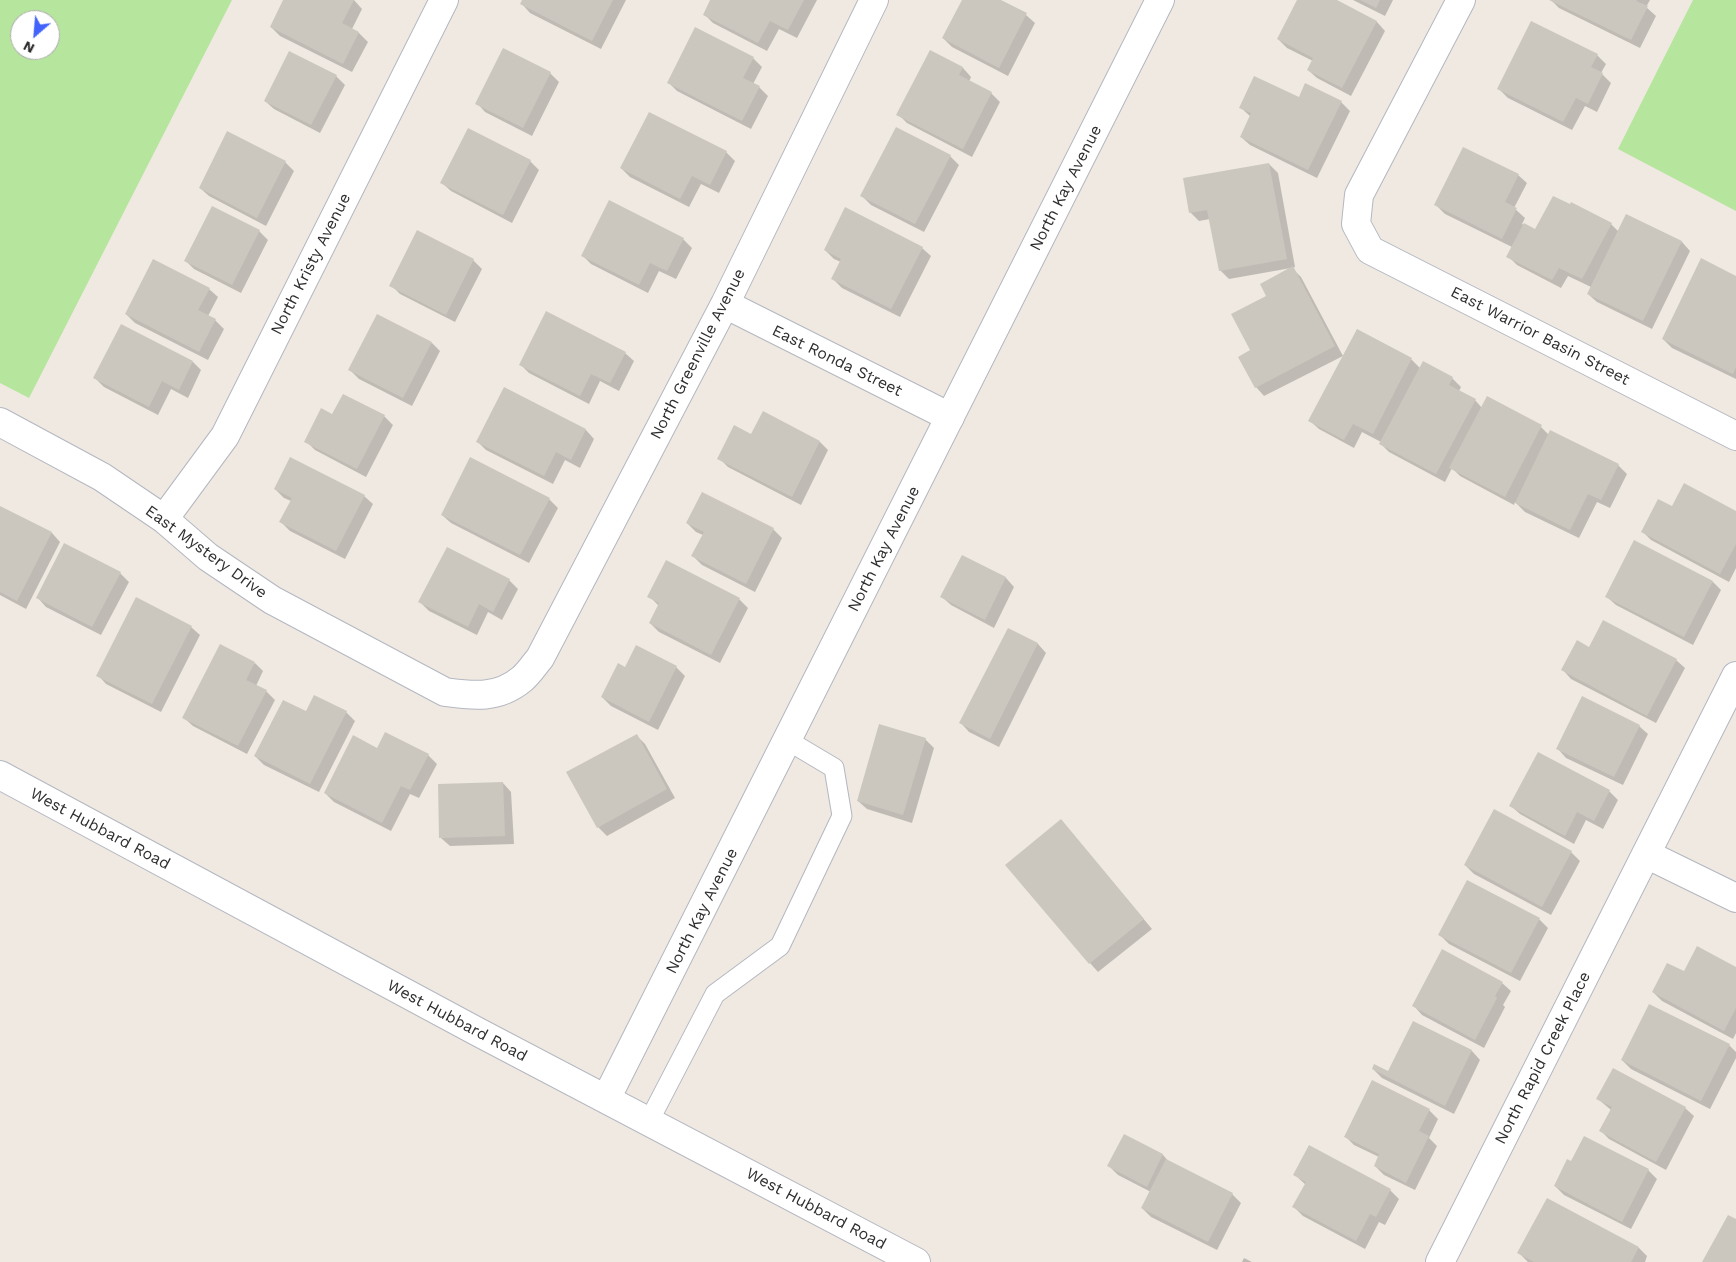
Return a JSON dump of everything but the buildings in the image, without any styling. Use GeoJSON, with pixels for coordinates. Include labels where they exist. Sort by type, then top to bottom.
{"type":"FeatureCollection","features":[{"type":"Feature","properties":{"kind":"street","name":"North Kristy Avenue"},"geometry":{"type":"LineString","coordinates":[[164,520],[225,436],[444,0]]}},
{"type":"Feature","properties":{"kind":"street","name":"North Greenville Avenue"},"geometry":{"type":"LineString","coordinates":[[501,692],[522,679],[540,658],[724,304],[874,0]]}},
{"type":"Feature","properties":{"kind":"street","name":"North Kay Avenue"},"geometry":{"type":"LineString","coordinates":[[606,1098],[1160,0]]}},
{"type":"Feature","properties":{"kind":"street","name":"East Warrior Basin Street"},"geometry":{"type":"LineString","coordinates":[[1461,0],[1359,195],[1356,224],[1370,250],[1736,436]]}},
{"type":"Feature","properties":{"kind":"street","name":"East Ronda Street"},"geometry":{"type":"LineString","coordinates":[[724,304],[950,417]]}},
{"type":"Feature","properties":{"kind":"street","name":"East Mystery Drive"},"geometry":{"type":"LineString","coordinates":[[0,422],[102,477],[164,520],[208,557],[272,600],[444,692],[474,696],[501,692]]}},
{"type":"Feature","properties":{"kind":"street","name":"North Rapid Creek Place"},"geometry":{"type":"LineString","coordinates":[[1440,1262],[1736,676]]}},
{"type":"Feature","properties":{"kind":"street","name":"West Hubbard Road"},"geometry":{"type":"LineString","coordinates":[[0,775],[478,1032],[916,1262]]}},
{"type":"Feature","properties":{"kind":"street"},"geometry":{"type":"LineString","coordinates":[[1646,854],[1736,898]]}},
{"type":"Feature","properties":{"kind":"lane"},"geometry":{"type":"LineString","coordinates":[[649,1121],[715,994],[780,946],[842,816],[834,768],[787,740]]}},
{"type":"Feature","properties":{"kind":"green space"},"geometry":{"type":"Polygon","coordinates":[[[0,0],[232,0],[29,398],[0,383],[0,0]]]}},
{"type":"Feature","properties":{"kind":"green space"},"geometry":{"type":"Polygon","coordinates":[[[1693,0],[1736,0],[1736,211],[1618,149],[1693,0]]]}}]}
